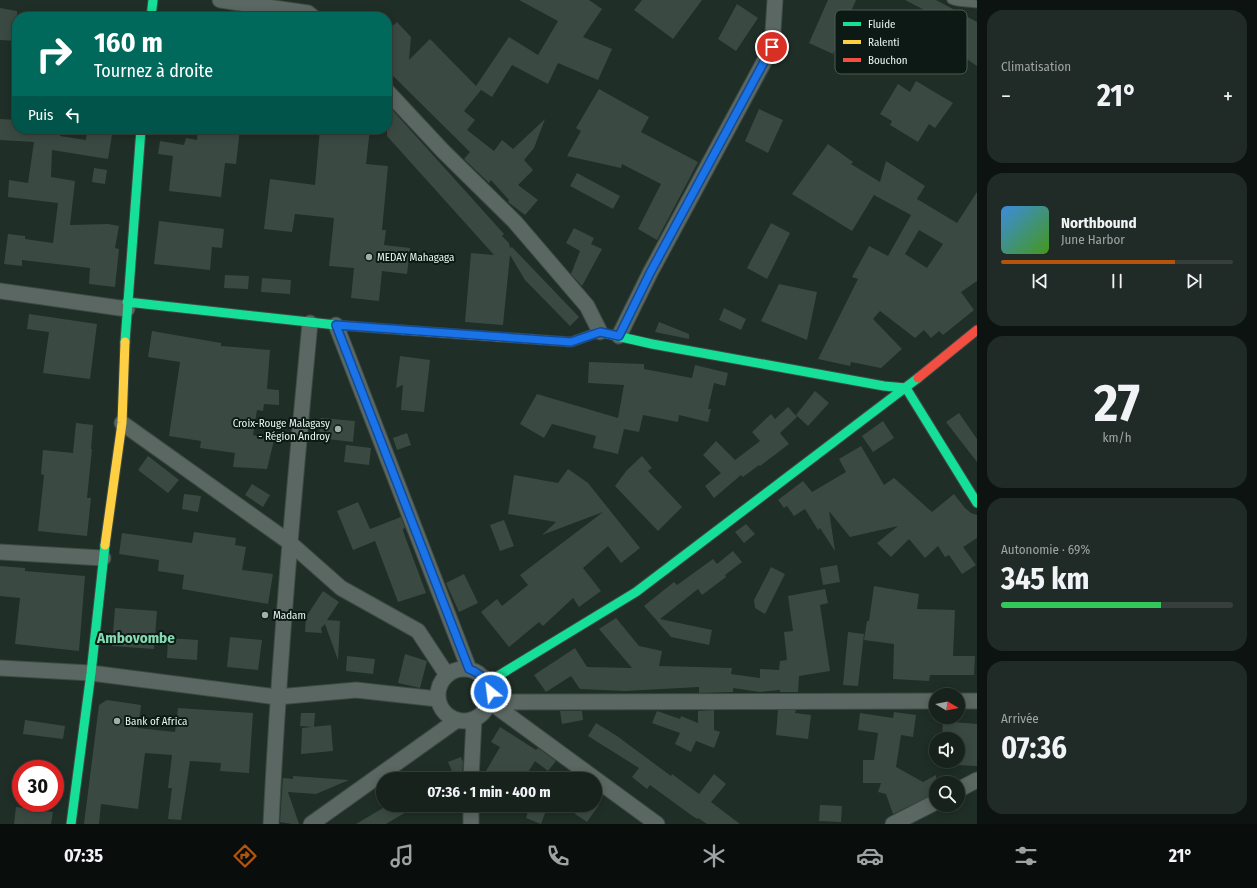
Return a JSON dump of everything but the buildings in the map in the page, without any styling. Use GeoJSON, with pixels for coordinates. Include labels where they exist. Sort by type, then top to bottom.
{"type":"FeatureCollection","features":[{"type":"Feature","properties":{"kind":"street"},"geometry":{"type":"LineString","coordinates":[[152,12],[153,0]]}},
{"type":"Feature","properties":{"kind":"street"},"geometry":{"type":"LineString","coordinates":[[220,0],[301,12]]}},
{"type":"Feature","properties":{"kind":"street"},"geometry":{"type":"LineString","coordinates":[[619,336],[650,273],[772,47],[775,0]]}},
{"type":"Feature","properties":{"kind":"street"},"geometry":{"type":"LineString","coordinates":[[392,95],[443,151],[515,222],[587,306],[600,332]]}},
{"type":"Feature","properties":{"kind":"street"},"geometry":{"type":"LineString","coordinates":[[71,824],[91,673],[103,558],[122,423],[127,305],[141,134]]}},
{"type":"Feature","properties":{"kind":"street"},"geometry":{"type":"LineString","coordinates":[[0,291],[310,323],[571,342],[600,332],[652,344],[876,385],[906,388]]}},
{"type":"Feature","properties":{"kind":"street"},"geometry":{"type":"LineString","coordinates":[[271,824],[277,697],[289,542],[310,323]]}},
{"type":"Feature","properties":{"kind":"street"},"geometry":{"type":"LineString","coordinates":[[336,325],[469,669]]}},
{"type":"Feature","properties":{"kind":"street"},"geometry":{"type":"LineString","coordinates":[[488,682],[636,592],[906,388],[977,330]]}},
{"type":"Feature","properties":{"kind":"street"},"geometry":{"type":"LineString","coordinates":[[906,388],[977,503]]}},
{"type":"Feature","properties":{"kind":"street"},"geometry":{"type":"LineString","coordinates":[[122,423],[289,542],[341,588],[418,631],[447,675]]}},
{"type":"Feature","properties":{"kind":"street"},"geometry":{"type":"LineString","coordinates":[[0,552],[103,558]]}},
{"type":"Feature","properties":{"kind":"street"},"geometry":{"type":"LineString","coordinates":[[0,668],[91,673],[277,697],[356,690],[438,699]]}},
{"type":"Feature","properties":{"kind":"street"},"geometry":{"type":"LineString","coordinates":[[457,669],[469,669],[480,673],[488,682],[491,692],[490,702],[486,710],[474,720],[466,722],[448,716],[438,699],[440,686],[447,675],[457,669]]}},
{"type":"Feature","properties":{"kind":"street"},"geometry":{"type":"LineString","coordinates":[[490,702],[929,701]]}},
{"type":"Feature","properties":{"kind":"street"},"geometry":{"type":"LineString","coordinates":[[965,701],[977,701]]}},
{"type":"Feature","properties":{"kind":"street"},"geometry":{"type":"LineString","coordinates":[[490,702],[657,824]]}},
{"type":"Feature","properties":{"kind":"street"},"geometry":{"type":"LineString","coordinates":[[311,824],[457,720]]}},
{"type":"Feature","properties":{"kind":"street"},"geometry":{"type":"LineString","coordinates":[[471,772],[474,720]]}},
{"type":"Feature","properties":{"kind":"street"},"geometry":{"type":"LineString","coordinates":[[965,786],[977,780]]}},
{"type":"Feature","properties":{"kind":"street"},"geometry":{"type":"LineString","coordinates":[[893,824],[929,806]]}},
{"type":"Feature","properties":{"kind":"street"},"geometry":{"type":"LineString","coordinates":[[471,812],[472,824]]}},
{"type":"Feature","properties":{"kind":"lane"},"geometry":{"type":"LineString","coordinates":[[950,0],[957,3],[969,2],[977,4]]}},
{"type":"Feature","properties":{"kind":"traffic: fast"},"geometry":{"type":"LineString","coordinates":[[152,12],[153,0]]}},
{"type":"Feature","properties":{"kind":"traffic: fast"},"geometry":{"type":"LineString","coordinates":[[125,342],[141,134]]}},
{"type":"Feature","properties":{"kind":"traffic: fast"},"geometry":{"type":"LineString","coordinates":[[127,302],[336,325],[403,330]]}},
{"type":"Feature","properties":{"kind":"traffic: fast"},"geometry":{"type":"LineString","coordinates":[[599,332],[652,344],[884,386],[906,388],[977,503]]}},
{"type":"Feature","properties":{"kind":"traffic: fast"},"geometry":{"type":"LineString","coordinates":[[488,682],[636,592],[918,378]]}},
{"type":"Feature","properties":{"kind":"traffic: fast"},"geometry":{"type":"LineString","coordinates":[[71,824],[91,673],[105,545]]}},
{"type":"Feature","properties":{"kind":"traffic: slow"},"geometry":{"type":"LineString","coordinates":[[403,330],[571,342],[599,332]]}},
{"type":"Feature","properties":{"kind":"traffic: slow"},"geometry":{"type":"LineString","coordinates":[[105,545],[122,423],[125,342]]}},
{"type":"Feature","properties":{"kind":"traffic: jam"},"geometry":{"type":"LineString","coordinates":[[918,378],[977,330]]}},
{"type":"Feature","properties":{"kind":"place","name":"MEDAY Mahagaga"},"geometry":{"type":"Point","coordinates":[369,257]}},
{"type":"Feature","properties":{"kind":"place","name":"Croix-Rouge Malagasy - Région Androy"},"geometry":{"type":"Point","coordinates":[338,429]}},
{"type":"Feature","properties":{"kind":"place","name":"Madam"},"geometry":{"type":"Point","coordinates":[265,615]}},
{"type":"Feature","properties":{"kind":"place","name":"Bank of Africa"},"geometry":{"type":"Point","coordinates":[117,721]}},
{"type":"Feature","properties":{"kind":"district","name":"Ambovombe"},"geometry":{"type":"Point","coordinates":[136,638]}},
{"type":"Feature","properties":{"kind":"route"},"geometry":{"type":"LineString","coordinates":[[491,692],[488,682],[480,673],[469,669],[336,325],[571,342],[600,332],[619,336],[650,273],[772,47]]}}]}
